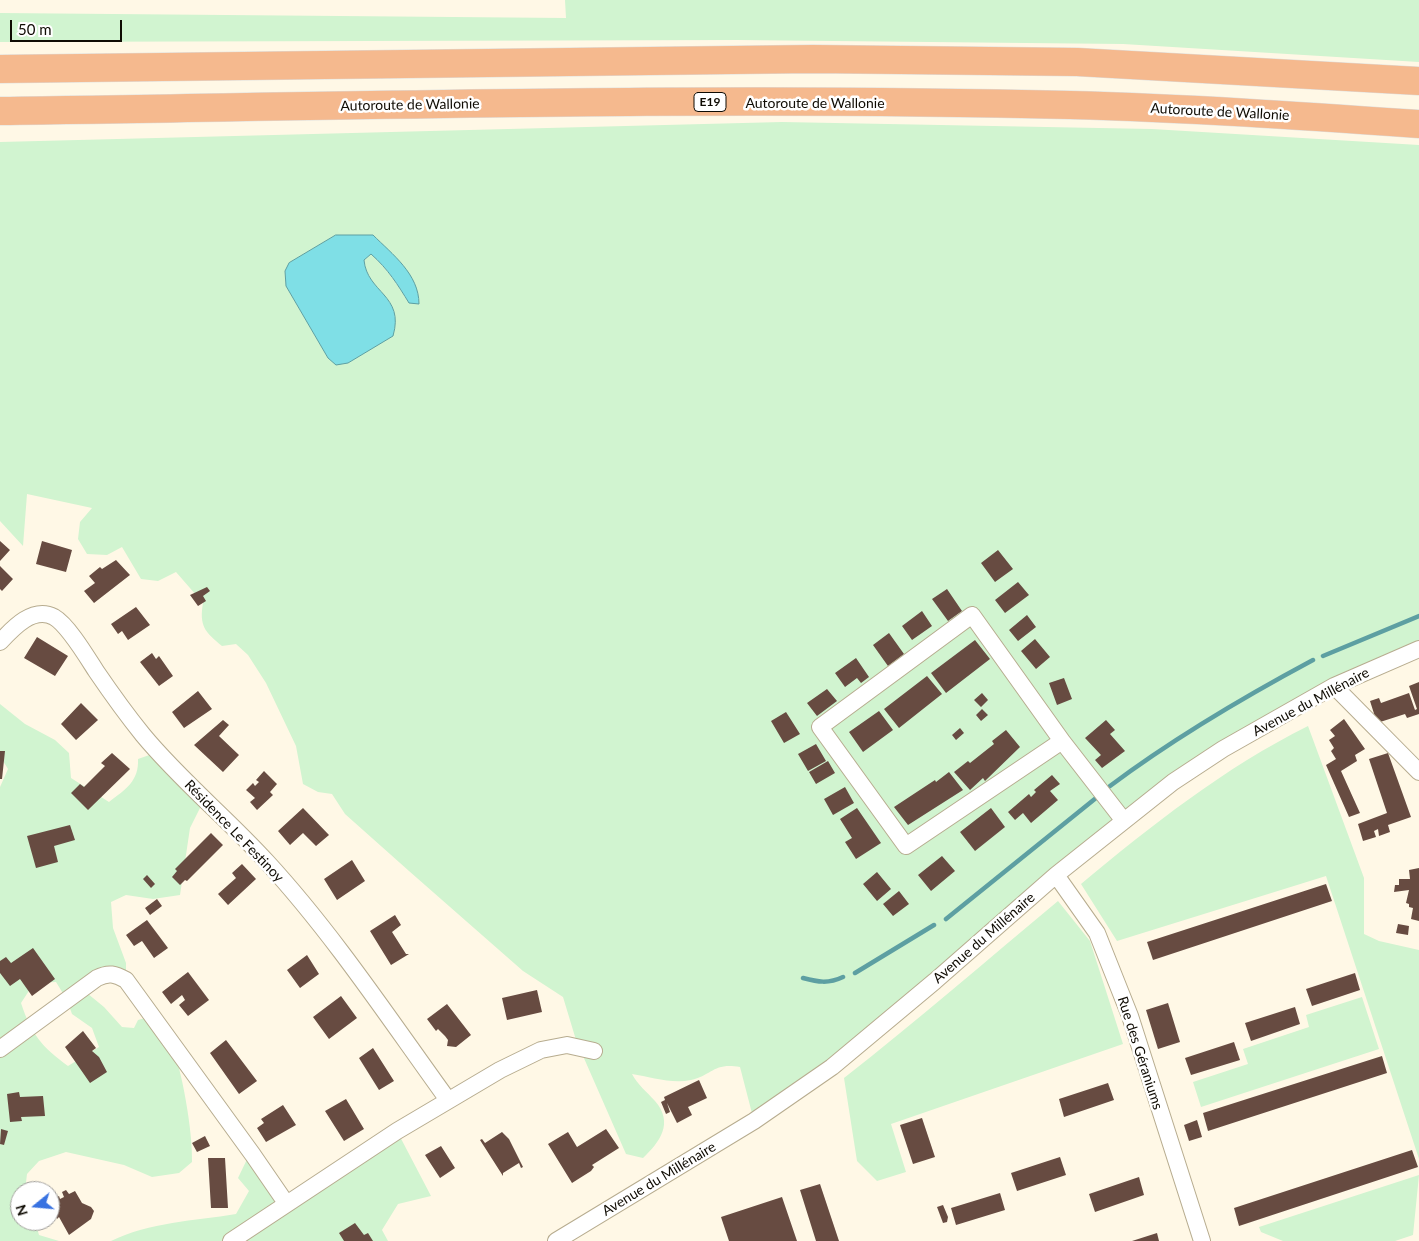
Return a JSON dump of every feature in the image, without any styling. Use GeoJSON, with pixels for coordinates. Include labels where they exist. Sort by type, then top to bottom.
{"type":"FeatureCollection","features":[{"type":"Feature","properties":{"kind":"highway"},"geometry":{"type":"LineString","coordinates":[[0,69],[812,59],[1076,62],[1419,81]]}},
{"type":"Feature","properties":{"kind":"highway","name":"Autoroute de Wallonie"},"geometry":{"type":"LineString","coordinates":[[0,111],[631,102],[1070,105],[1246,112],[1419,124]]}},
{"type":"Feature","properties":{"kind":"street","name":"Résidence Le Festinoy"},"geometry":{"type":"LineString","coordinates":[[0,642],[14,626],[35,614],[54,617],[72,636],[122,708],[145,736],[182,778],[267,862],[319,924],[448,1100]]}},
{"type":"Feature","properties":{"kind":"street"},"geometry":{"type":"LineString","coordinates":[[1062,741],[906,846],[820,727],[972,615],[1062,741],[1124,821]]}},
{"type":"Feature","properties":{"kind":"street","name":"Avenue du Millénaire"},"geometry":{"type":"LineString","coordinates":[[556,1241],[574,1237],[754,1121],[824,1072],[935,981],[1056,875],[1173,782],[1214,755],[1334,686],[1419,650]]}},
{"type":"Feature","properties":{"kind":"street"},"geometry":{"type":"LineString","coordinates":[[1334,686],[1419,772]]}},
{"type":"Feature","properties":{"kind":"street","name":"Rue des Géraniums"},"geometry":{"type":"LineString","coordinates":[[1056,875],[1097,933],[1130,1016],[1202,1241]]}},
{"type":"Feature","properties":{"kind":"street"},"geometry":{"type":"LineString","coordinates":[[0,1048],[97,978],[108,973],[117,975],[126,980],[251,1151],[286,1203]]}},
{"type":"Feature","properties":{"kind":"street"},"geometry":{"type":"LineString","coordinates":[[231,1241],[286,1203],[448,1100],[500,1070],[541,1050],[567,1045],[594,1051]]}},
{"type":"Feature","properties":{"kind":"street"},"geometry":{"type":"LineString","coordinates":[[552,1241],[574,1237]]}},
{"type":"Feature","properties":{"kind":"green space"},"geometry":{"type":"Polygon","coordinates":[[[565,0],[1419,0],[1419,62],[1123,44],[737,40],[0,42],[0,13],[566,18],[565,0]]]}},
{"type":"Feature","properties":{"kind":"green space"},"geometry":{"type":"Polygon","coordinates":[[[782,122],[1152,129],[1419,145],[1419,649],[1223,749],[754,1121],[740,1067],[724,1066],[698,1078],[684,1081],[661,1080],[632,1074],[661,1109],[664,1124],[659,1139],[643,1158],[626,1154],[576,1040],[563,997],[523,971],[409,871],[345,814],[332,794],[318,792],[303,784],[296,746],[266,683],[248,655],[236,644],[222,646],[211,637],[203,623],[203,603],[176,572],[158,581],[141,579],[122,547],[107,555],[87,554],[78,539],[80,522],[92,508],[27,494],[23,546],[0,521],[0,142],[782,122]],[[373,235],[285,271],[286,286],[328,358],[336,364],[348,363],[392,336],[395,323],[394,312],[390,303],[372,281],[364,260],[371,254],[392,277],[409,303],[373,235]]]}},
{"type":"Feature","properties":{"kind":"green space"},"geometry":{"type":"Polygon","coordinates":[[[0,704],[25,724],[55,740],[69,753],[71,778],[109,802],[134,779],[138,767],[138,759],[158,752],[204,800],[190,828],[180,895],[153,899],[126,895],[111,902],[113,928],[126,963],[126,980],[117,975],[82,989],[104,1007],[122,1027],[134,1028],[138,1020],[152,1016],[166,1034],[179,1067],[186,1100],[191,1135],[192,1162],[179,1173],[152,1177],[124,1165],[66,1152],[39,1161],[27,1174],[26,1181],[10,1181],[10,1231],[38,1231],[39,1235],[59,1241],[0,1241],[0,787],[8,769],[0,756],[0,704]],[[56,982],[34,983],[21,1003],[33,1032],[51,1053],[68,1066],[99,1047],[92,1028],[72,1014],[67,1000],[56,982]]]}},
{"type":"Feature","properties":{"kind":"green space"},"geometry":{"type":"Polygon","coordinates":[[[1308,726],[1364,878],[1364,934],[1379,941],[1419,950],[1419,1159],[1326,876],[1117,941],[1081,884],[1162,819],[1218,779],[1277,742],[1308,726]]]}},
{"type":"Feature","properties":{"kind":"green space"},"geometry":{"type":"Polygon","coordinates":[[[1058,901],[1090,941],[1123,1044],[891,1124],[906,1172],[877,1181],[857,1161],[844,1078],[925,1013],[1058,901]]]}},
{"type":"Feature","properties":{"kind":"green space"},"geometry":{"type":"Polygon","coordinates":[[[1362,997],[1379,1049],[1201,1107],[1193,1082],[1248,1064],[1243,1049],[1309,1027],[1306,1015],[1362,997]]]}},
{"type":"Feature","properties":{"kind":"green space"},"geometry":{"type":"Polygon","coordinates":[[[397,1131],[431,1196],[398,1204],[382,1230],[388,1241],[111,1241],[157,1226],[236,1214],[249,1191],[238,1178],[251,1151],[286,1203],[397,1131]]]}},
{"type":"Feature","properties":{"kind":"green space"},"geometry":{"type":"Polygon","coordinates":[[[1419,1175],[1413,1235],[1395,1241],[1283,1241],[1261,1232],[1259,1227],[1419,1175]]]}},
{"type":"Feature","properties":{"kind":"water"},"geometry":{"type":"Polygon","coordinates":[[[336,235],[373,235],[396,257],[409,274],[418,293],[419,304],[409,303],[388,271],[371,254],[364,260],[371,280],[390,303],[394,311],[393,336],[348,363],[336,365],[328,358],[286,286],[285,271],[289,263],[336,235]]]}},
{"type":"Feature","properties":{"kind":"building"},"geometry":{"type":"Polygon","coordinates":[[[0,541],[10,550],[0,561],[0,541]]]}},
{"type":"Feature","properties":{"kind":"building"},"geometry":{"type":"Polygon","coordinates":[[[42,541],[72,550],[66,572],[36,564],[42,541]]]}},
{"type":"Feature","properties":{"kind":"building"},"geometry":{"type":"Polygon","coordinates":[[[998,550],[1013,569],[995,582],[981,563],[998,550]]]}},
{"type":"Feature","properties":{"kind":"building"},"geometry":{"type":"Polygon","coordinates":[[[116,560],[130,575],[94,603],[84,591],[95,583],[89,576],[100,567],[102,569],[116,560]]]}},
{"type":"Feature","properties":{"kind":"building"},"geometry":{"type":"Polygon","coordinates":[[[0,566],[13,579],[2,591],[0,589],[0,566]]]}},
{"type":"Feature","properties":{"kind":"building"},"geometry":{"type":"Polygon","coordinates":[[[1018,582],[1029,595],[1005,613],[995,600],[1018,582]]]}},
{"type":"Feature","properties":{"kind":"building"},"geometry":{"type":"Polygon","coordinates":[[[207,587],[210,591],[203,596],[206,601],[198,606],[190,595],[207,587]]]}},
{"type":"Feature","properties":{"kind":"building"},"geometry":{"type":"Polygon","coordinates":[[[947,589],[962,611],[948,621],[932,599],[947,589]]]}},
{"type":"Feature","properties":{"kind":"building"},"geometry":{"type":"Polygon","coordinates":[[[136,607],[150,625],[128,640],[122,631],[118,634],[111,624],[136,607]]]}},
{"type":"Feature","properties":{"kind":"building"},"geometry":{"type":"Polygon","coordinates":[[[922,611],[932,626],[912,640],[902,626],[922,611]]]}},
{"type":"Feature","properties":{"kind":"building"},"geometry":{"type":"Polygon","coordinates":[[[1027,615],[1036,627],[1018,641],[1009,630],[1027,615]]]}},
{"type":"Feature","properties":{"kind":"building"},"geometry":{"type":"Polygon","coordinates":[[[889,633],[904,654],[888,666],[873,645],[889,633]]]}},
{"type":"Feature","properties":{"kind":"building"},"geometry":{"type":"Polygon","coordinates":[[[37,637],[68,656],[55,676],[24,658],[37,637]]]}},
{"type":"Feature","properties":{"kind":"building"},"geometry":{"type":"Polygon","coordinates":[[[1035,639],[1050,657],[1036,669],[1021,651],[1035,639]]]}},
{"type":"Feature","properties":{"kind":"building"},"geometry":{"type":"Polygon","coordinates":[[[975,640],[990,659],[946,693],[931,673],[975,640]]]}},
{"type":"Feature","properties":{"kind":"building"},"geometry":{"type":"Polygon","coordinates":[[[152,653],[156,659],[159,656],[173,676],[159,686],[140,662],[152,653]]]}},
{"type":"Feature","properties":{"kind":"building"},"geometry":{"type":"Polygon","coordinates":[[[856,658],[869,677],[861,683],[857,678],[845,687],[835,673],[856,658]]]}},
{"type":"Feature","properties":{"kind":"building"},"geometry":{"type":"Polygon","coordinates":[[[927,676],[942,694],[899,728],[884,709],[927,676]]]}},
{"type":"Feature","properties":{"kind":"building"},"geometry":{"type":"Polygon","coordinates":[[[1064,678],[1072,699],[1057,705],[1049,683],[1064,678]]]}},
{"type":"Feature","properties":{"kind":"building"},"geometry":{"type":"Polygon","coordinates":[[[1419,682],[1419,714],[1407,718],[1405,714],[1377,723],[1370,701],[1379,698],[1381,703],[1409,693],[1415,710],[1417,709],[1409,686],[1419,682]]]}},
{"type":"Feature","properties":{"kind":"building"},"geometry":{"type":"Polygon","coordinates":[[[827,689],[837,701],[817,716],[807,703],[827,689]]]}},
{"type":"Feature","properties":{"kind":"building"},"geometry":{"type":"Polygon","coordinates":[[[198,691],[212,709],[184,728],[172,712],[198,691]]]}},
{"type":"Feature","properties":{"kind":"building"},"geometry":{"type":"Polygon","coordinates":[[[982,693],[988,700],[981,707],[974,700],[982,693]]]}},
{"type":"Feature","properties":{"kind":"building"},"geometry":{"type":"Polygon","coordinates":[[[81,703],[98,720],[76,740],[61,724],[81,703]]]}},
{"type":"Feature","properties":{"kind":"building"},"geometry":{"type":"Polygon","coordinates":[[[982,709],[988,715],[981,721],[976,715],[982,709]]]}},
{"type":"Feature","properties":{"kind":"building"},"geometry":{"type":"Polygon","coordinates":[[[879,711],[893,730],[863,752],[849,732],[879,711]]]}},
{"type":"Feature","properties":{"kind":"building"},"geometry":{"type":"Polygon","coordinates":[[[786,712],[800,734],[784,743],[771,721],[786,712]]]}},
{"type":"Feature","properties":{"kind":"building"},"geometry":{"type":"Polygon","coordinates":[[[1344,719],[1365,749],[1355,755],[1357,761],[1341,771],[1360,813],[1349,817],[1326,765],[1336,759],[1331,751],[1334,748],[1329,740],[1335,736],[1330,730],[1344,719]]]}},
{"type":"Feature","properties":{"kind":"building"},"geometry":{"type":"Polygon","coordinates":[[[223,720],[229,725],[219,736],[239,755],[223,772],[194,745],[223,720]]]}},
{"type":"Feature","properties":{"kind":"building"},"geometry":{"type":"Polygon","coordinates":[[[1106,720],[1115,730],[1110,734],[1125,751],[1102,768],[1095,760],[1101,755],[1085,738],[1106,720]]]}},
{"type":"Feature","properties":{"kind":"building"},"geometry":{"type":"Polygon","coordinates":[[[960,728],[964,733],[956,740],[952,735],[960,728]]]}},
{"type":"Feature","properties":{"kind":"building"},"geometry":{"type":"Polygon","coordinates":[[[1006,730],[1020,747],[985,781],[983,778],[970,790],[954,772],[968,761],[970,763],[994,744],[992,741],[1006,730]]]}},
{"type":"Feature","properties":{"kind":"building"},"geometry":{"type":"Polygon","coordinates":[[[816,744],[826,761],[808,771],[798,754],[816,744]]]}},
{"type":"Feature","properties":{"kind":"building"},"geometry":{"type":"Polygon","coordinates":[[[0,751],[5,751],[2,779],[0,779],[0,751]]]}},
{"type":"Feature","properties":{"kind":"building"},"geometry":{"type":"Polygon","coordinates":[[[112,753],[130,769],[88,810],[71,793],[80,784],[84,787],[105,766],[101,763],[112,753]]]}},
{"type":"Feature","properties":{"kind":"building"},"geometry":{"type":"Polygon","coordinates":[[[1388,753],[1411,817],[1388,825],[1390,832],[1379,836],[1378,829],[1374,831],[1376,837],[1363,841],[1358,824],[1387,813],[1369,759],[1388,753]]]}},
{"type":"Feature","properties":{"kind":"building"},"geometry":{"type":"Polygon","coordinates":[[[828,761],[835,773],[816,784],[809,772],[828,761]]]}},
{"type":"Feature","properties":{"kind":"building"},"geometry":{"type":"Polygon","coordinates":[[[264,771],[277,784],[270,792],[273,795],[257,810],[250,802],[255,798],[246,790],[253,783],[255,786],[259,782],[256,780],[264,771]]]}},
{"type":"Feature","properties":{"kind":"building"},"geometry":{"type":"Polygon","coordinates":[[[949,772],[963,790],[908,825],[894,807],[949,772]]]}},
{"type":"Feature","properties":{"kind":"building"},"geometry":{"type":"Polygon","coordinates":[[[1052,775],[1060,784],[1050,791],[1058,800],[1031,823],[1023,813],[1015,820],[1008,812],[1029,794],[1031,797],[1036,792],[1034,790],[1052,775]]]}},
{"type":"Feature","properties":{"kind":"building"},"geometry":{"type":"Polygon","coordinates":[[[845,787],[854,803],[833,815],[824,799],[845,787]]]}},
{"type":"Feature","properties":{"kind":"building"},"geometry":{"type":"Polygon","coordinates":[[[303,808],[329,835],[316,846],[303,833],[290,845],[278,831],[303,808]]]}},
{"type":"Feature","properties":{"kind":"building"},"geometry":{"type":"Polygon","coordinates":[[[857,808],[881,843],[856,859],[845,842],[852,838],[840,819],[857,808]]]}},
{"type":"Feature","properties":{"kind":"building"},"geometry":{"type":"Polygon","coordinates":[[[991,808],[1005,827],[975,851],[960,832],[991,808]]]}},
{"type":"Feature","properties":{"kind":"building"},"geometry":{"type":"Polygon","coordinates":[[[70,825],[75,840],[54,846],[58,862],[36,868],[27,836],[70,825]]]}},
{"type":"Feature","properties":{"kind":"building"},"geometry":{"type":"Polygon","coordinates":[[[211,833],[223,845],[187,881],[185,880],[180,885],[172,877],[177,871],[175,869],[211,833]]]}},
{"type":"Feature","properties":{"kind":"building"},"geometry":{"type":"Polygon","coordinates":[[[942,856],[955,871],[931,891],[918,875],[942,856]]]}},
{"type":"Feature","properties":{"kind":"building"},"geometry":{"type":"Polygon","coordinates":[[[352,860],[365,881],[337,900],[324,879],[352,860]]]}},
{"type":"Feature","properties":{"kind":"building"},"geometry":{"type":"Polygon","coordinates":[[[242,864],[256,879],[228,905],[218,894],[236,878],[232,873],[242,864]]]}},
{"type":"Feature","properties":{"kind":"building"},"geometry":{"type":"Polygon","coordinates":[[[1419,868],[1419,921],[1411,919],[1413,908],[1409,907],[1409,904],[1406,903],[1409,890],[1394,892],[1395,885],[1399,885],[1399,879],[1410,879],[1409,870],[1419,868]]]}},
{"type":"Feature","properties":{"kind":"building"},"geometry":{"type":"Polygon","coordinates":[[[877,872],[891,889],[877,901],[863,884],[877,872]]]}},
{"type":"Feature","properties":{"kind":"building"},"geometry":{"type":"Polygon","coordinates":[[[147,875],[155,884],[151,888],[143,879],[147,875]]]}},
{"type":"Feature","properties":{"kind":"building"},"geometry":{"type":"Polygon","coordinates":[[[1326,884],[1332,901],[1153,960],[1147,942],[1326,884]]]}},
{"type":"Feature","properties":{"kind":"building"},"geometry":{"type":"Polygon","coordinates":[[[899,891],[909,904],[893,916],[883,904],[899,891]]]}},
{"type":"Feature","properties":{"kind":"building"},"geometry":{"type":"Polygon","coordinates":[[[157,899],[162,906],[150,915],[145,908],[157,899]]]}},
{"type":"Feature","properties":{"kind":"building"},"geometry":{"type":"Polygon","coordinates":[[[395,915],[401,925],[392,932],[406,954],[409,954],[391,965],[370,931],[395,915]]]}},
{"type":"Feature","properties":{"kind":"building"},"geometry":{"type":"Polygon","coordinates":[[[147,920],[168,948],[154,958],[142,941],[134,946],[126,935],[147,920]]]}},
{"type":"Feature","properties":{"kind":"building"},"geometry":{"type":"Polygon","coordinates":[[[1398,924],[1409,926],[1408,935],[1396,933],[1398,924]]]}},
{"type":"Feature","properties":{"kind":"building"},"geometry":{"type":"Polygon","coordinates":[[[33,948],[55,979],[32,996],[20,979],[10,986],[0,973],[0,961],[6,957],[11,963],[33,948]]]}},
{"type":"Feature","properties":{"kind":"building"},"geometry":{"type":"Polygon","coordinates":[[[307,955],[319,974],[300,988],[287,970],[307,955]]]}},
{"type":"Feature","properties":{"kind":"building"},"geometry":{"type":"Polygon","coordinates":[[[188,972],[209,1000],[188,1016],[179,1005],[185,1000],[182,995],[171,1004],[162,992],[188,972]]]}},
{"type":"Feature","properties":{"kind":"building"},"geometry":{"type":"Polygon","coordinates":[[[1355,973],[1360,990],[1312,1006],[1306,989],[1355,973]]]}},
{"type":"Feature","properties":{"kind":"building"},"geometry":{"type":"Polygon","coordinates":[[[537,990],[542,1012],[507,1020],[502,998],[537,990]]]}},
{"type":"Feature","properties":{"kind":"building"},"geometry":{"type":"Polygon","coordinates":[[[341,996],[357,1018],[329,1039],[313,1017],[341,996]]]}},
{"type":"Feature","properties":{"kind":"building"},"geometry":{"type":"Polygon","coordinates":[[[1168,1003],[1180,1042],[1158,1049],[1146,1010],[1168,1003]]]}},
{"type":"Feature","properties":{"kind":"building"},"geometry":{"type":"Polygon","coordinates":[[[447,1004],[471,1035],[456,1047],[447,1046],[448,1040],[438,1029],[436,1031],[427,1019],[447,1004]]]}},
{"type":"Feature","properties":{"kind":"building"},"geometry":{"type":"Polygon","coordinates":[[[1295,1007],[1300,1024],[1251,1041],[1245,1023],[1295,1007]]]}},
{"type":"Feature","properties":{"kind":"building"},"geometry":{"type":"Polygon","coordinates":[[[83,1031],[96,1048],[92,1051],[99,1057],[107,1072],[90,1083],[65,1047],[83,1031]]]}},
{"type":"Feature","properties":{"kind":"building"},"geometry":{"type":"Polygon","coordinates":[[[226,1040],[257,1081],[239,1094],[210,1053],[226,1040]]]}},
{"type":"Feature","properties":{"kind":"building"},"geometry":{"type":"Polygon","coordinates":[[[1234,1042],[1240,1060],[1191,1075],[1185,1058],[1234,1042]]]}},
{"type":"Feature","properties":{"kind":"building"},"geometry":{"type":"Polygon","coordinates":[[[373,1048],[394,1081],[379,1090],[359,1058],[373,1048]]]}},
{"type":"Feature","properties":{"kind":"building"},"geometry":{"type":"Polygon","coordinates":[[[1382,1056],[1387,1073],[1208,1131],[1203,1113],[1382,1056]]]}},
{"type":"Feature","properties":{"kind":"building"},"geometry":{"type":"Polygon","coordinates":[[[699,1080],[707,1098],[688,1107],[692,1115],[677,1123],[667,1103],[670,1112],[666,1114],[661,1102],[665,1100],[664,1097],[699,1080]]]}},
{"type":"Feature","properties":{"kind":"building"},"geometry":{"type":"Polygon","coordinates":[[[1108,1083],[1114,1100],[1064,1117],[1059,1099],[1108,1083]]]}},
{"type":"Feature","properties":{"kind":"building"},"geometry":{"type":"Polygon","coordinates":[[[19,1092],[20,1097],[43,1096],[45,1116],[21,1117],[22,1121],[10,1122],[7,1094],[19,1092]]]}},
{"type":"Feature","properties":{"kind":"building"},"geometry":{"type":"Polygon","coordinates":[[[346,1099],[364,1129],[344,1141],[325,1111],[346,1099]]]}},
{"type":"Feature","properties":{"kind":"building"},"geometry":{"type":"Polygon","coordinates":[[[283,1105],[296,1125],[266,1142],[257,1128],[264,1123],[261,1119],[283,1105]]]}},
{"type":"Feature","properties":{"kind":"building"},"geometry":{"type":"Polygon","coordinates":[[[922,1118],[935,1157],[913,1164],[900,1125],[922,1118]]]}},
{"type":"Feature","properties":{"kind":"building"},"geometry":{"type":"Polygon","coordinates":[[[1197,1120],[1202,1137],[1189,1141],[1184,1125],[1197,1120]]]}},
{"type":"Feature","properties":{"kind":"building"},"geometry":{"type":"Polygon","coordinates":[[[1,1129],[8,1131],[4,1145],[0,1144],[1,1129]]]}},
{"type":"Feature","properties":{"kind":"building"},"geometry":{"type":"Polygon","coordinates":[[[606,1129],[619,1148],[592,1165],[594,1167],[591,1171],[572,1183],[548,1144],[568,1132],[577,1147],[606,1129]]]}},
{"type":"Feature","properties":{"kind":"building"},"geometry":{"type":"Polygon","coordinates":[[[502,1132],[509,1139],[523,1167],[521,1168],[519,1163],[503,1173],[503,1176],[480,1140],[482,1139],[485,1143],[502,1132]]]}},
{"type":"Feature","properties":{"kind":"building"},"geometry":{"type":"Polygon","coordinates":[[[205,1136],[210,1146],[197,1152],[192,1143],[205,1136]]]}},
{"type":"Feature","properties":{"kind":"building"},"geometry":{"type":"Polygon","coordinates":[[[441,1146],[455,1168],[440,1178],[425,1155],[441,1146]]]}},
{"type":"Feature","properties":{"kind":"building"},"geometry":{"type":"Polygon","coordinates":[[[1412,1150],[1418,1167],[1239,1226],[1234,1208],[1412,1150]]]}},
{"type":"Feature","properties":{"kind":"building"},"geometry":{"type":"Polygon","coordinates":[[[1060,1157],[1066,1175],[1017,1191],[1011,1173],[1060,1157]]]}},
{"type":"Feature","properties":{"kind":"building"},"geometry":{"type":"Polygon","coordinates":[[[208,1158],[225,1158],[228,1208],[211,1208],[208,1158]]]}},
{"type":"Feature","properties":{"kind":"building"},"geometry":{"type":"Polygon","coordinates":[[[1139,1177],[1144,1195],[1095,1212],[1089,1194],[1139,1177]]]}},
{"type":"Feature","properties":{"kind":"building"},"geometry":{"type":"Polygon","coordinates":[[[820,1184],[839,1241],[816,1241],[800,1190],[820,1184]]]}},
{"type":"Feature","properties":{"kind":"building"},"geometry":{"type":"Polygon","coordinates":[[[66,1190],[69,1194],[75,1191],[82,1203],[91,1207],[94,1211],[91,1219],[69,1235],[60,1219],[60,1199],[64,1197],[62,1192],[66,1190]]]}},
{"type":"Feature","properties":{"kind":"building"},"geometry":{"type":"Polygon","coordinates":[[[1000,1193],[1005,1210],[956,1225],[951,1208],[1000,1193]]]}},
{"type":"Feature","properties":{"kind":"building"},"geometry":{"type":"Polygon","coordinates":[[[782,1197],[797,1241],[729,1241],[721,1217],[782,1197]]]}},
{"type":"Feature","properties":{"kind":"building"},"geometry":{"type":"Polygon","coordinates":[[[943,1205],[948,1217],[947,1222],[943,1223],[937,1207],[943,1205]]]}},
{"type":"Feature","properties":{"kind":"building"},"geometry":{"type":"Polygon","coordinates":[[[355,1223],[364,1235],[368,1233],[373,1241],[344,1241],[339,1233],[355,1223]]]}},
{"type":"Feature","properties":{"kind":"building"},"geometry":{"type":"Polygon","coordinates":[[[1157,1233],[1159,1241],[1132,1241],[1157,1233]]]}},
{"type":"Feature","properties":{"kind":"waterway"},"geometry":{"type":"LineString","coordinates":[[1323,656],[1419,616]]}},
{"type":"Feature","properties":{"kind":"waterway"},"geometry":{"type":"LineString","coordinates":[[1110,786],[1159,751],[1209,719],[1313,660]]}},
{"type":"Feature","properties":{"kind":"waterway"},"geometry":{"type":"LineString","coordinates":[[946,919],[1096,798]]}},
{"type":"Feature","properties":{"kind":"waterway"},"geometry":{"type":"LineString","coordinates":[[855,973],[934,925]]}},
{"type":"Feature","properties":{"kind":"waterway"},"geometry":{"type":"LineString","coordinates":[[803,978],[823,982],[843,977]]}}]}
